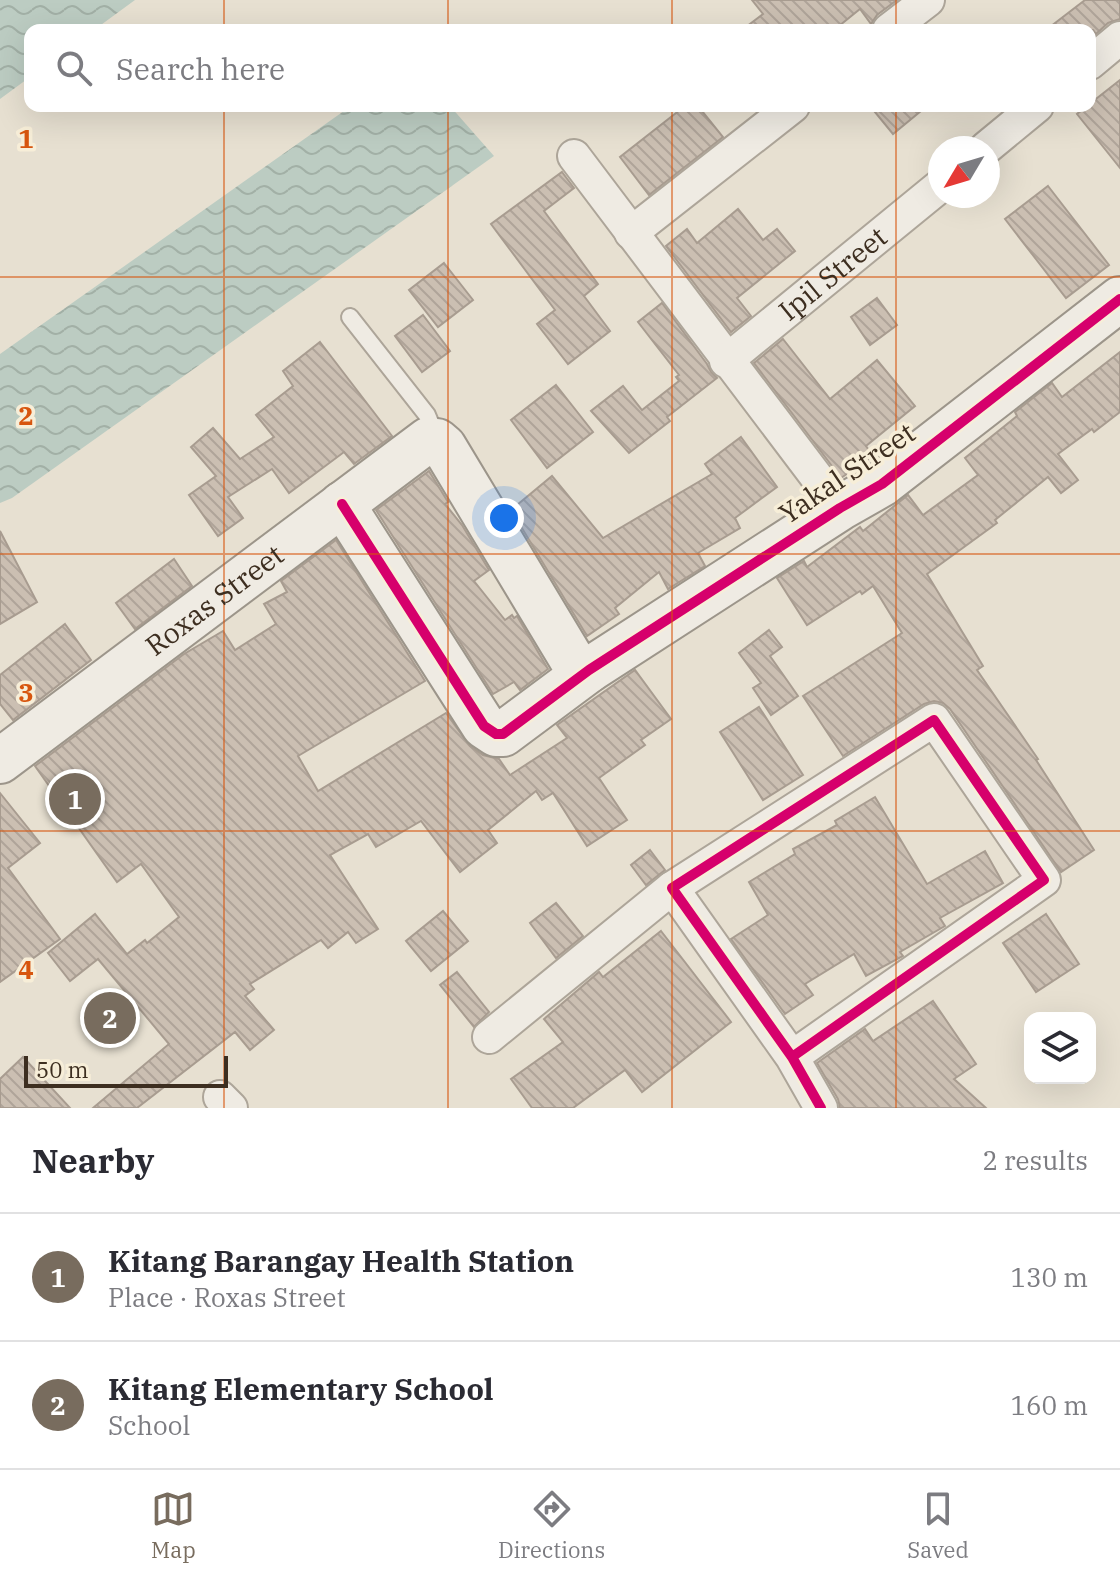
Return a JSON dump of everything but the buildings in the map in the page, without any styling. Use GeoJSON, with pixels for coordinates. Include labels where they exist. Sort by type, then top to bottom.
{"type":"FeatureCollection","features":[{"type":"Feature","properties":{"kind":"street"},"geometry":{"type":"LineString","coordinates":[[897,24],[928,0]]}},
{"type":"Feature","properties":{"kind":"street"},"geometry":{"type":"LineString","coordinates":[[1096,58],[1120,38]]}},
{"type":"Feature","properties":{"kind":"street"},"geometry":{"type":"LineString","coordinates":[[631,233],[785,112]]}},
{"type":"Feature","properties":{"kind":"street"},"geometry":{"type":"LineString","coordinates":[[1000,136],[1030,112]]}},
{"type":"Feature","properties":{"kind":"street"},"geometry":{"type":"LineString","coordinates":[[574,156],[840,508]]}},
{"type":"Feature","properties":{"kind":"street","name":"Ipil Street"},"geometry":{"type":"LineString","coordinates":[[726,361],[928,196]]}},
{"type":"Feature","properties":{"kind":"street","name":"Yakal Street"},"geometry":{"type":"LineString","coordinates":[[342,504],[489,732],[496,734],[509,730],[589,670],[882,484],[1120,299]]}},
{"type":"Feature","properties":{"kind":"street"},"geometry":{"type":"LineString","coordinates":[[433,440],[444,447],[574,663],[580,669],[589,670]]}},
{"type":"Feature","properties":{"kind":"street","name":"Roxas Street"},"geometry":{"type":"LineString","coordinates":[[0,761],[342,504],[433,440]]}},
{"type":"Feature","properties":{"kind":"street"},"geometry":{"type":"LineString","coordinates":[[489,1037],[672,888],[934,720],[1044,880],[792,1057]]}},
{"type":"Feature","properties":{"kind":"street"},"geometry":{"type":"LineString","coordinates":[[672,888],[792,1057],[821,1108]]}},
{"type":"Feature","properties":{"kind":"lane"},"geometry":{"type":"LineString","coordinates":[[350,317],[427,415],[433,440]]}},
{"type":"Feature","properties":{"kind":"water"},"geometry":{"type":"Polygon","coordinates":[[[0,0],[135,0],[102,24],[24,24],[24,81],[0,99],[0,0]]]}},
{"type":"Feature","properties":{"kind":"water"},"geometry":{"type":"Polygon","coordinates":[[[343,112],[455,112],[494,156],[12,498],[0,503],[0,354],[343,112]]]}},
{"type":"Feature","properties":{"kind":"cycle path"},"geometry":{"type":"LineString","coordinates":[[342,504],[484,726],[496,734],[503,734],[589,670],[882,484],[1120,299]]}},
{"type":"Feature","properties":{"kind":"cycle path"},"geometry":{"type":"LineString","coordinates":[[792,1057],[1044,880],[934,720],[672,888],[792,1057],[821,1108]]}},
{"type":"Feature","properties":{"kind":"place","name":"Kitang Barangay Health Station"},"geometry":{"type":"Point","coordinates":[75,799]}},
{"type":"Feature","properties":{"kind":"place","name":"Kitang Elementary School"},"geometry":{"type":"Point","coordinates":[110,1018]}}]}
